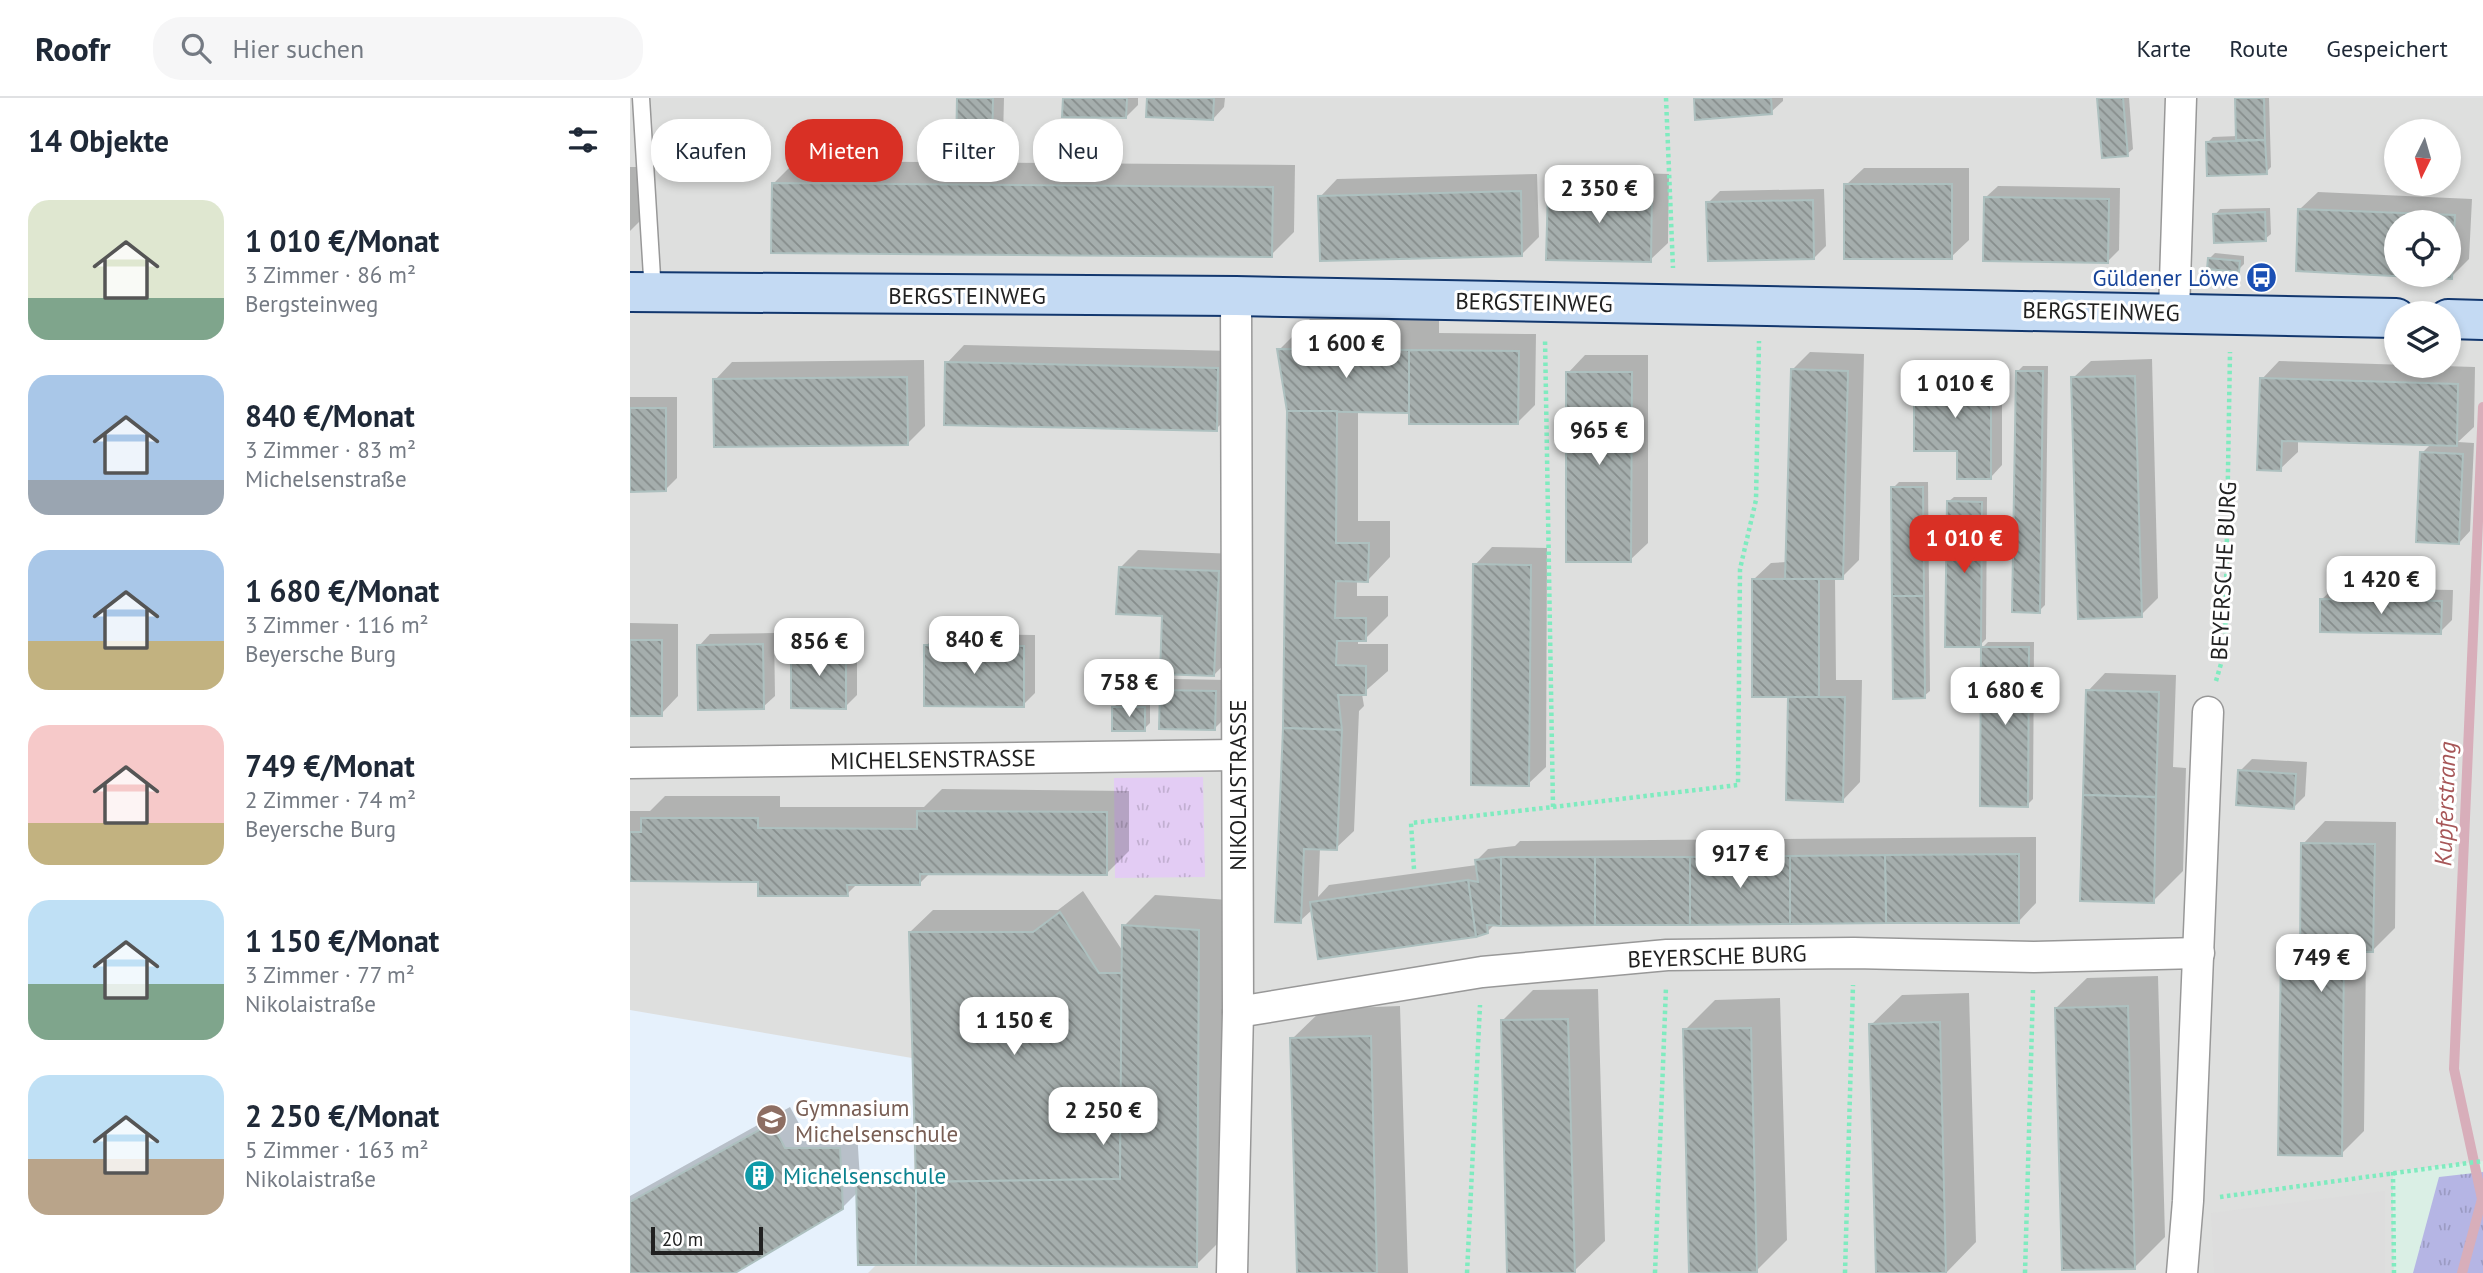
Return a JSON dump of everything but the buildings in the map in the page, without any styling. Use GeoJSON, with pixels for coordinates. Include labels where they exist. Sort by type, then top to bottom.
{"type":"FeatureCollection","features":[{"type":"Feature","properties":{"kind":"street"},"geometry":{"type":"LineString","coordinates":[[2174,312],[2181,98]]}},
{"type":"Feature","properties":{"kind":"street","name":"BERGSTEINWEG"},"geometry":{"type":"LineString","coordinates":[[642,293],[1236,296],[2384,317]]}},
{"type":"Feature","properties":{"kind":"street","name":"NIKOLAISTRASSE"},"geometry":{"type":"LineString","coordinates":[[1232,1273],[1238,1012],[1236,296]]}},
{"type":"Feature","properties":{"kind":"street"},"geometry":{"type":"LineString","coordinates":[[2461,319],[2483,320]]}},
{"type":"Feature","properties":{"kind":"street"},"geometry":{"type":"LineString","coordinates":[[2182,1273],[2188,1201],[2208,712]]}},
{"type":"Feature","properties":{"kind":"street","name":"MICHELSENSTRASSE"},"geometry":{"type":"LineString","coordinates":[[630,763],[1236,755]]}},
{"type":"Feature","properties":{"kind":"street","name":"BEYERSCHE BURG"},"geometry":{"type":"LineString","coordinates":[[1238,1012],[1482,972],[1667,955],[1854,953],[2034,957],[2199,953]]}},
{"type":"Feature","properties":{"kind":"lane"},"geometry":{"type":"LineString","coordinates":[[641,98],[642,293]]}},
{"type":"Feature","properties":{"kind":"path"},"geometry":{"type":"LineString","coordinates":[[1666,98],[1674,304]]}},
{"type":"Feature","properties":{"kind":"path"},"geometry":{"type":"LineString","coordinates":[[1544,302],[1553,807]]}},
{"type":"Feature","properties":{"kind":"path"},"geometry":{"type":"LineString","coordinates":[[1414,869],[1411,823],[1738,785],[1740,569],[1756,500],[1759,305]]}},
{"type":"Feature","properties":{"kind":"path","name":"BEYERSCHE BURG"},"geometry":{"type":"LineString","coordinates":[[2208,712],[2225,650],[2231,313]]}},
{"type":"Feature","properties":{"kind":"path"},"geometry":{"type":"LineString","coordinates":[[1845,1273],[1854,953]]}},
{"type":"Feature","properties":{"kind":"path"},"geometry":{"type":"LineString","coordinates":[[1655,1273],[1667,955]]}},
{"type":"Feature","properties":{"kind":"path"},"geometry":{"type":"LineString","coordinates":[[2025,1273],[2034,957]]}},
{"type":"Feature","properties":{"kind":"path"},"geometry":{"type":"LineString","coordinates":[[1466,1273],[1482,972]]}},
{"type":"Feature","properties":{"kind":"path"},"geometry":{"type":"LineString","coordinates":[[2188,1201],[2483,1161]]}},
{"type":"Feature","properties":{"kind":"path"},"geometry":{"type":"LineString","coordinates":[[2393,1172],[2395,1273]]}},
{"type":"Feature","properties":{"kind":"shaded area"},"geometry":{"type":"Polygon","coordinates":[[[630,98],[2483,98],[2483,1162],[2393,1172],[2394,1273],[630,1273],[630,98]]]}},
{"type":"Feature","properties":{"kind":"shaded area","name":"Gymnasium Michelsenschule"},"geometry":{"type":"Polygon","coordinates":[[[630,1010],[912,1058],[916,1265],[876,1265],[868,1273],[630,1273],[630,1010]]]}},
{"type":"Feature","properties":{"kind":"shaded area"},"geometry":{"type":"Polygon","coordinates":[[[2483,1161],[2483,1273],[2394,1273],[2393,1172],[2483,1161]]]}},
{"type":"Feature","properties":{"kind":"shaded area"},"geometry":{"type":"Polygon","coordinates":[[[2385,1191],[2385,1273],[2214,1273],[2211,1213],[2385,1191]]]}},
{"type":"Feature","properties":{"kind":"green space"},"geometry":{"type":"Polygon","coordinates":[[[1203,777],[1205,877],[1115,878],[1114,778],[1203,777]]]}},
{"type":"Feature","properties":{"kind":"green space"},"geometry":{"type":"Polygon","coordinates":[[[2483,1172],[2483,1273],[2413,1273],[2439,1177],[2483,1172]]]}},
{"type":"Feature","properties":{"kind":"waterway","name":"Kupferstrang"},"geometry":{"type":"LineString","coordinates":[[2462,1273],[2482,1199],[2454,1069],[2483,407]]}},
{"type":"Feature","properties":{"kind":"place","name":"Güldener Löwe"},"geometry":{"type":"Point","coordinates":[2262,277]}},
{"type":"Feature","properties":{"kind":"place","name":"Gymnasium Michelsenschule"},"geometry":{"type":"Point","coordinates":[772,1120]}},
{"type":"Feature","properties":{"kind":"place","name":"Michelsenschule"},"geometry":{"type":"Point","coordinates":[760,1175]}}]}
